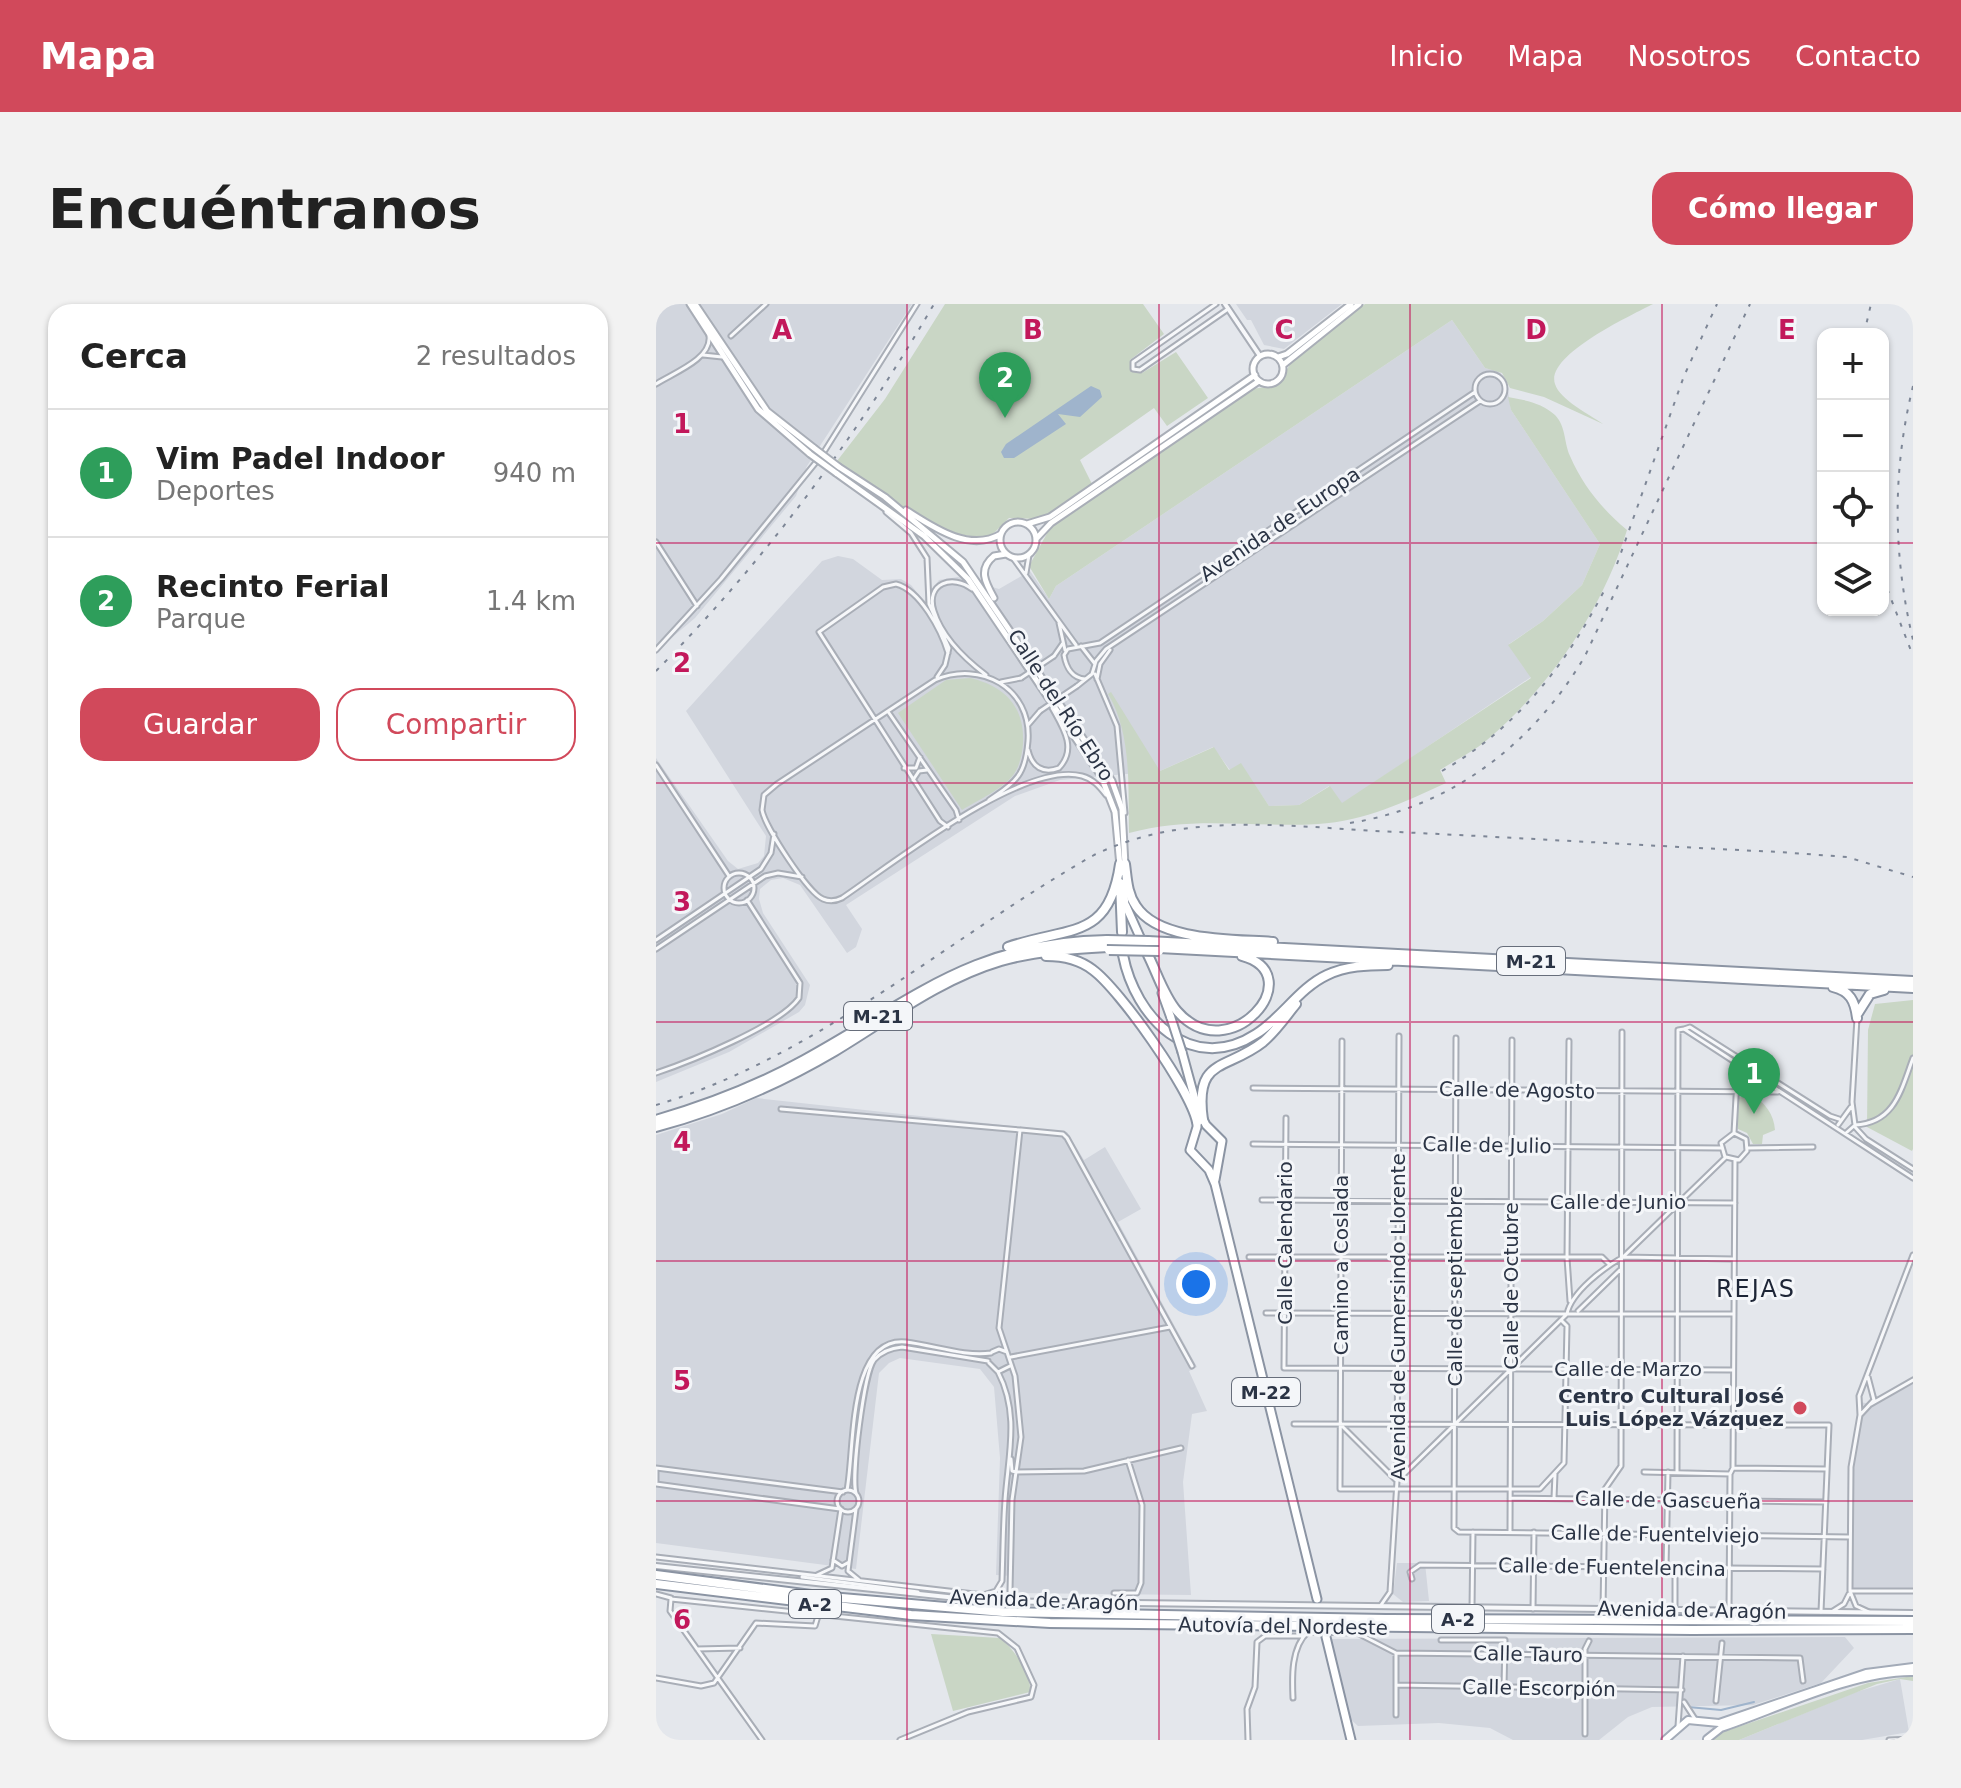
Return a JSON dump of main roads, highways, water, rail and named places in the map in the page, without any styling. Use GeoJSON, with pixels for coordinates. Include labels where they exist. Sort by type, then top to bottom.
{"type":"FeatureCollection","features":[{"type":"Feature","properties":{"kind":"highway"},"geometry":{"type":"LineString","coordinates":[[1122,864],[1136,907],[1149,919],[1174,931],[1382,953]]}},
{"type":"Feature","properties":{"kind":"highway"},"geometry":{"type":"LineString","coordinates":[[939,979],[995,952],[1095,920],[1114,897],[1122,864]]}},
{"type":"Feature","properties":{"kind":"highway"},"geometry":{"type":"LineString","coordinates":[[1120,882],[1122,932]]}},
{"type":"Feature","properties":{"kind":"highway","name":"M-22"},"geometry":{"type":"LineString","coordinates":[[1126,906],[1148,955],[1182,1052],[1200,1121],[1190,1150],[1202,1162],[1215,1184],[1317,1599]]}},
{"type":"Feature","properties":{"kind":"highway","name":"M-21"},"geometry":{"type":"LineString","coordinates":[[656,1120],[766,1080],[939,979],[1016,950],[1072,941],[1159,950],[1913,988]]}},
{"type":"Feature","properties":{"kind":"highway","name":"M-21"},"geometry":{"type":"LineString","coordinates":[[656,1127],[728,1104],[789,1076],[964,976],[1018,957],[1109,945],[1148,941],[1913,981]]}},
{"type":"Feature","properties":{"kind":"highway"},"geometry":{"type":"LineString","coordinates":[[1148,955],[1171,1004],[1185,1019],[1202,1027],[1218,1030],[1237,1026],[1252,1018],[1265,1003],[1269,992],[1267,975],[1250,958],[1159,950]]}},
{"type":"Feature","properties":{"kind":"highway"},"geometry":{"type":"LineString","coordinates":[[1123,955],[1137,999],[1152,1020],[1171,1036],[1195,1045],[1224,1046],[1252,1037],[1317,981],[1354,967],[1477,965]]}},
{"type":"Feature","properties":{"kind":"highway"},"geometry":{"type":"LineString","coordinates":[[964,976],[1039,956],[1071,959],[1084,964],[1105,981],[1168,1063],[1200,1121]]}},
{"type":"Feature","properties":{"kind":"highway"},"geometry":{"type":"LineString","coordinates":[[1200,1121],[1201,1089],[1210,1071],[1267,1039],[1317,981]]}},
{"type":"Feature","properties":{"kind":"highway"},"geometry":{"type":"LineString","coordinates":[[1773,981],[1841,989],[1854,1001],[1857,1018],[1870,994],[1878,990],[1913,988]]}},
{"type":"Feature","properties":{"kind":"highway","name":"M-22"},"geometry":{"type":"LineString","coordinates":[[1200,1121],[1222,1141],[1215,1184]]}},
{"type":"Feature","properties":{"kind":"highway"},"geometry":{"type":"LineString","coordinates":[[1195,1133],[1211,1130]]}},
{"type":"Feature","properties":{"kind":"highway"},"geometry":{"type":"LineString","coordinates":[[1202,1162],[1218,1158]]}},
{"type":"Feature","properties":{"kind":"highway","name":"Autovía del Nordeste"},"geometry":{"type":"LineString","coordinates":[[656,1575],[819,1596],[1003,1612],[1386,1619],[1913,1621]]}},
{"type":"Feature","properties":{"kind":"highway","name":"Autovía del Nordeste"},"geometry":{"type":"LineString","coordinates":[[656,1584],[865,1610],[1002,1621],[1913,1632]]}},
{"type":"Feature","properties":{"kind":"highway"},"geometry":{"type":"LineString","coordinates":[[1692,1630],[1913,1632]]}},
{"type":"Feature","properties":{"kind":"highway"},"geometry":{"type":"LineString","coordinates":[[1326,1637],[1351,1740]]}},
{"type":"Feature","properties":{"kind":"main road"},"geometry":{"type":"LineString","coordinates":[[693,304],[763,416],[812,451]]}},
{"type":"Feature","properties":{"kind":"main road"},"geometry":{"type":"LineString","coordinates":[[693,304],[767,411],[812,451]]}},
{"type":"Feature","properties":{"kind":"main road"},"geometry":{"type":"LineString","coordinates":[[1351,304],[1287,354],[1260,356],[1253,368],[1257,378],[1266,384],[1278,381],[1283,365],[1359,304]]}},
{"type":"Feature","properties":{"kind":"main road"},"geometry":{"type":"LineString","coordinates":[[1277,357],[1283,365]]}},
{"type":"Feature","properties":{"kind":"main road"},"geometry":{"type":"LineString","coordinates":[[1010,556],[1000,545],[1001,534],[1009,524],[1027,524],[1050,517],[1257,378]]}},
{"type":"Feature","properties":{"kind":"main road"},"geometry":{"type":"LineString","coordinates":[[1014,633],[984,578],[984,568],[990,558],[1029,555],[1036,539],[1051,523],[1257,378]]}},
{"type":"Feature","properties":{"kind":"main road","name":"Calle del Río Ebro"},"geometry":{"type":"LineString","coordinates":[[812,451],[942,551],[986,605],[1101,776],[1114,806],[1126,906]]}},
{"type":"Feature","properties":{"kind":"main road","name":"Calle del Río Ebro"},"geometry":{"type":"LineString","coordinates":[[838,470],[885,497],[963,562],[1112,781],[1124,825],[1120,882],[1126,906]]}},
{"type":"Feature","properties":{"kind":"main road"},"geometry":{"type":"LineString","coordinates":[[885,497],[951,536],[978,540],[1001,534]]}},
{"type":"Feature","properties":{"kind":"main road"},"geometry":{"type":"LineString","coordinates":[[1027,524],[1036,539]]}},
{"type":"Feature","properties":{"kind":"main road"},"geometry":{"type":"LineString","coordinates":[[1665,1740],[1698,1721],[1719,1723],[1866,1673],[1913,1670]]}},
{"type":"Feature","properties":{"kind":"main road"},"geometry":{"type":"LineString","coordinates":[[1698,1721],[1707,1740],[1721,1728],[1838,1688],[1913,1670]]}},
{"type":"Feature","properties":{"kind":"water"},"geometry":{"type":"Polygon","coordinates":[[[1091,386],[1100,390],[1102,397],[1080,417],[1058,414],[1066,424],[1014,458],[1004,458],[1001,452],[1006,444],[1091,386]]]}},
{"type":"Feature","properties":{"kind":"waterway"},"geometry":{"type":"LineString","coordinates":[[1688,1707],[1721,1710],[1754,1702]]}},
{"type":"Feature","properties":{"kind":"railway"},"geometry":{"type":"LineString","coordinates":[[656,671],[734,586],[807,496],[873,402],[934,304]]}},
{"type":"Feature","properties":{"kind":"railway"},"geometry":{"type":"LineString","coordinates":[[1617,564],[1684,376],[1717,304]]}},
{"type":"Feature","properties":{"kind":"railway"},"geometry":{"type":"LineString","coordinates":[[1350,823],[1387,815],[1456,786],[1487,766],[1541,717],[1585,656],[1750,304]]}},
{"type":"Feature","properties":{"kind":"railway"},"geometry":{"type":"LineString","coordinates":[[1865,328],[1871,304]]}},
{"type":"Feature","properties":{"kind":"railway"},"geometry":{"type":"LineString","coordinates":[[1913,386],[1898,482],[1902,577],[1913,640]]}},
{"type":"Feature","properties":{"kind":"railway"},"geometry":{"type":"LineString","coordinates":[[1442,771],[1494,735],[1537,692],[1574,643],[1605,589]]}},
{"type":"Feature","properties":{"kind":"railway"},"geometry":{"type":"LineString","coordinates":[[1889,594],[1913,656]]}},
{"type":"Feature","properties":{"kind":"railway"},"geometry":{"type":"LineString","coordinates":[[656,1105],[715,1084],[772,1058],[881,993],[1094,855],[1167,831],[1205,826],[1282,825],[1779,852],[1847,857],[1913,877]]}},
{"type":"Feature","properties":{"kind":"place","name":"Recinto Ferial"},"geometry":{"type":"Point","coordinates":[1005,418]}},
{"type":"Feature","properties":{"kind":"place","name":"Vim Padel Indoor"},"geometry":{"type":"Point","coordinates":[1754,1114]}},
{"type":"Feature","properties":{"kind":"place","name":"Centro Cultural José Luis López Vázquez"},"geometry":{"type":"Point","coordinates":[1800,1408]}},
{"type":"Feature","properties":{"kind":"district","name":"REJAS"},"geometry":{"type":"Point","coordinates":[1756,1289]}}]}
